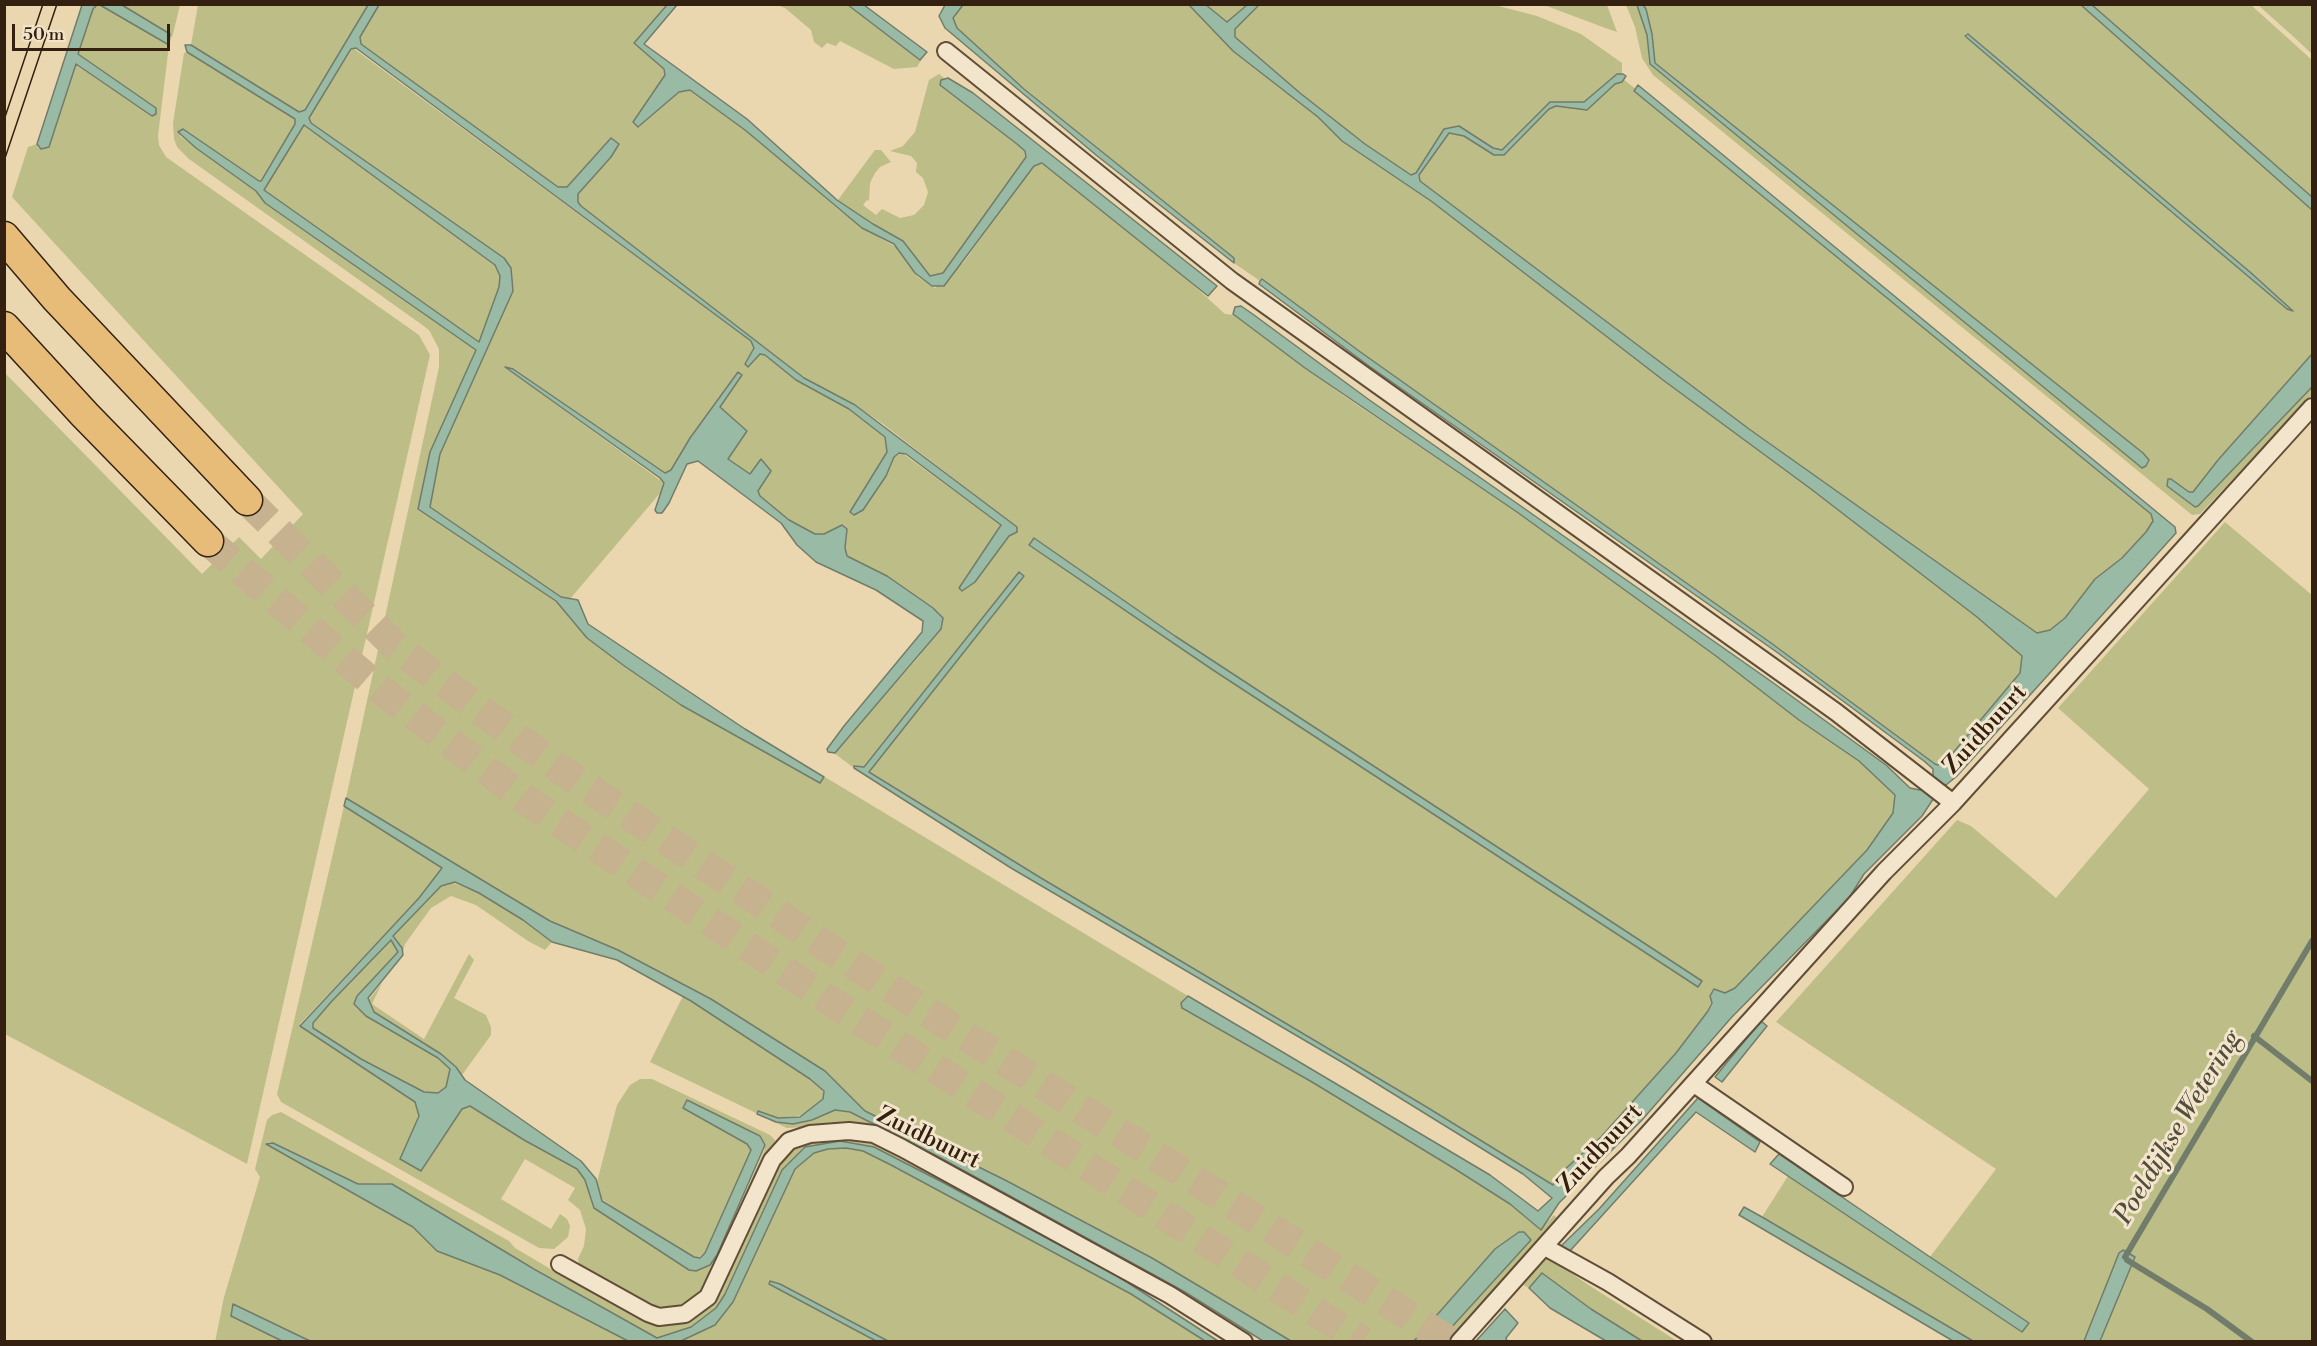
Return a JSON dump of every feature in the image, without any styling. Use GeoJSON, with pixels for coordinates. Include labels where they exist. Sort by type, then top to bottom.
{"type":"FeatureCollection","features":[{"type":"Feature","properties":{"kind":"highway"},"geometry":{"type":"LineString","coordinates":[[4,237],[57,299],[247,500]]}},
{"type":"Feature","properties":{"kind":"highway"},"geometry":{"type":"LineString","coordinates":[[4,327],[85,415],[208,541]]}},
{"type":"Feature","properties":{"kind":"street"},"geometry":{"type":"LineString","coordinates":[[946,51],[1232,281],[1836,712],[1953,803]]}},
{"type":"Feature","properties":{"kind":"street","name":"Zuidbuurt"},"geometry":{"type":"LineString","coordinates":[[1459,1341],[1884,872],[1953,803],[2313,407]]}},
{"type":"Feature","properties":{"kind":"street"},"geometry":{"type":"LineString","coordinates":[[1694,1084],[1844,1187]]}},
{"type":"Feature","properties":{"kind":"street","name":"Zuidbuurt"},"geometry":{"type":"LineString","coordinates":[[560,1264],[648,1314],[671,1318],[685,1314],[708,1297],[772,1160],[789,1141],[810,1134],[849,1131],[874,1134],[902,1148],[1170,1295],[1244,1341]]}},
{"type":"Feature","properties":{"kind":"street"},"geometry":{"type":"LineString","coordinates":[[1545,1247],[1608,1282],[1703,1341]]}},
{"type":"Feature","properties":{"kind":"green space"},"geometry":{"type":"Polygon","coordinates":[[[1491,4],[1537,16],[1581,34],[1622,63],[1622,78],[2162,516],[2122,558],[2093,581],[2065,618],[2050,630],[2037,633],[1827,486],[1812,489],[1977,617],[2022,656],[2020,673],[1942,764],[1934,764],[1771,643],[1359,351],[1263,280],[1260,281],[1234,263],[1234,258],[998,67],[955,27],[953,18],[963,5],[1193,5],[1227,32],[1254,5],[1491,4]]]}},
{"type":"Feature","properties":{"kind":"green space"},"geometry":{"type":"Polygon","coordinates":[[[97,5],[169,45],[158,136],[159,145],[166,157],[419,335],[430,355],[247,1164],[5,1034],[4,372],[202,574],[239,537],[261,559],[303,514],[12,197],[28,147],[37,144],[38,148],[49,147],[75,64],[152,116],[156,114],[156,108],[78,54],[93,8],[97,5]]]}},
{"type":"Feature","properties":{"kind":"green space"},"geometry":{"type":"Polygon","coordinates":[[[122,5],[180,5],[172,38],[170,34],[122,5]]]}},
{"type":"Feature","properties":{"kind":"green space"},"geometry":{"type":"Polygon","coordinates":[[[198,5],[368,5],[304,110],[299,112],[191,45],[198,5]]]}},
{"type":"Feature","properties":{"kind":"green space"},"geometry":{"type":"Polygon","coordinates":[[[379,5],[667,5],[634,43],[664,69],[665,75],[633,122],[639,127],[679,92],[690,89],[745,130],[839,210],[871,234],[835,204],[875,150],[881,150],[891,162],[880,167],[875,173],[870,183],[869,201],[867,200],[863,205],[876,215],[882,209],[900,218],[914,215],[924,205],[928,192],[923,178],[916,172],[917,163],[911,156],[890,151],[903,146],[915,132],[929,80],[939,74],[944,78],[940,83],[958,83],[1041,149],[940,282],[921,273],[906,246],[878,237],[898,248],[918,277],[935,288],[963,263],[1034,166],[1048,165],[1170,264],[1225,314],[1235,315],[1344,396],[1517,512],[1716,656],[1799,720],[1859,761],[1895,795],[1893,813],[1867,850],[1735,988],[1725,993],[1715,990],[1708,1011],[1676,1053],[1601,1137],[1564,1170],[1553,1186],[1425,1106],[1041,878],[869,771],[1024,577],[1019,572],[863,767],[854,768],[834,753],[917,659],[941,629],[943,621],[940,614],[887,576],[847,556],[845,548],[847,534],[842,525],[823,534],[815,534],[789,520],[760,496],[758,491],[771,471],[761,459],[750,474],[728,459],[747,431],[720,407],[738,372],[690,438],[671,470],[665,473],[505,367],[664,483],[661,492],[570,599],[561,597],[430,507],[440,454],[513,291],[511,268],[311,123],[309,118],[353,48],[751,341],[754,348],[745,364],[748,367],[760,354],[765,355],[796,380],[849,409],[885,437],[887,452],[850,512],[854,515],[863,510],[894,457],[902,453],[1001,525],[959,588],[1009,536],[1017,532],[1017,527],[883,424],[855,405],[804,378],[581,206],[578,202],[578,194],[611,157],[619,144],[611,139],[567,187],[558,187],[361,44],[360,37],[379,5]],[[1034,538],[1029,544],[1213,670],[1697,987],[1702,982],[1175,636],[1034,538]]]}},
{"type":"Feature","properties":{"kind":"green space"},"geometry":{"type":"Polygon","coordinates":[[[777,5],[856,5],[923,57],[917,67],[894,69],[840,41],[836,46],[827,43],[822,48],[814,42],[811,30],[785,8],[777,5]]]}},
{"type":"Feature","properties":{"kind":"green space"},"geometry":{"type":"Polygon","coordinates":[[[1206,5],[1247,5],[1228,22],[1206,5]]]}},
{"type":"Feature","properties":{"kind":"green space"},"geometry":{"type":"Polygon","coordinates":[[[1544,5],[1607,5],[1617,32],[1608,29],[1544,5]]]}},
{"type":"Feature","properties":{"kind":"green space"},"geometry":{"type":"Polygon","coordinates":[[[1626,5],[1637,5],[1642,15],[1647,35],[1649,63],[1654,46],[1640,5],[2251,5],[2312,60],[2312,354],[2218,460],[2193,492],[2189,492],[2171,479],[2167,486],[2195,507],[2198,506],[2312,387],[2312,395],[2200,514],[2192,515],[1653,75],[1642,58],[1635,27],[1626,5]]]}},
{"type":"Feature","properties":{"kind":"green space"},"geometry":{"type":"Polygon","coordinates":[[[2258,5],[2312,5],[2312,54],[2296,39],[2258,5]]]}},
{"type":"Feature","properties":{"kind":"green space"},"geometry":{"type":"Polygon","coordinates":[[[187,52],[295,119],[295,123],[259,182],[183,129],[180,136],[256,191],[265,203],[476,350],[430,452],[419,509],[556,601],[623,665],[681,705],[820,783],[825,777],[1188,996],[1184,999],[1182,1009],[1312,1082],[1455,1169],[1510,1204],[1540,1230],[1554,1215],[1559,1220],[1450,1341],[1439,1341],[1531,1240],[1524,1232],[1519,1232],[1495,1249],[1414,1341],[1291,1341],[1152,1258],[1005,1180],[865,1111],[825,1071],[711,999],[618,950],[550,921],[346,798],[439,367],[439,349],[429,330],[189,159],[177,147],[173,123],[184,53],[187,52]]]}},
{"type":"Feature","properties":{"kind":"green space"},"geometry":{"type":"Polygon","coordinates":[[[304,125],[495,265],[500,276],[499,287],[479,342],[264,190],[304,125]]]}},
{"type":"Feature","properties":{"kind":"green space"},"geometry":{"type":"Polygon","coordinates":[[[2225,522],[2312,595],[2312,1341],[2100,1341],[2135,1258],[2123,1250],[2119,1253],[2084,1341],[1973,1341],[1762,1217],[1788,1176],[2021,1331],[2029,1324],[1930,1257],[1996,1169],[1776,1022],[1957,820],[1971,826],[2056,898],[2149,789],[2058,708],[2225,522]]]}},
{"type":"Feature","properties":{"kind":"green space"},"geometry":{"type":"Polygon","coordinates":[[[344,806],[442,869],[419,898],[300,1024],[415,1102],[419,1109],[417,1122],[422,1171],[462,1109],[469,1106],[577,1169],[585,1180],[594,1208],[689,1270],[717,1255],[765,1149],[687,1101],[683,1108],[748,1144],[751,1150],[705,1253],[697,1258],[670,1244],[600,1198],[597,1182],[617,1105],[630,1085],[640,1079],[652,1079],[770,1135],[775,1140],[774,1148],[709,1285],[684,1308],[657,1310],[579,1265],[578,1259],[584,1246],[586,1229],[580,1210],[568,1200],[575,1188],[525,1159],[501,1199],[551,1229],[560,1214],[567,1219],[570,1226],[568,1237],[554,1249],[539,1248],[281,1102],[277,1094],[344,806]]]}},
{"type":"Feature","properties":{"kind":"green space"},"geometry":{"type":"Polygon","coordinates":[[[451,882],[479,893],[523,920],[552,942],[545,950],[476,905],[451,896],[431,908],[405,944],[403,952],[392,936],[441,886],[451,882]]]}},
{"type":"Feature","properties":{"kind":"green space"},"geometry":{"type":"Polygon","coordinates":[[[391,940],[398,952],[357,996],[356,1007],[438,1058],[451,1069],[446,1087],[438,1093],[424,1092],[361,1059],[313,1028],[313,1023],[332,1001],[391,940]]]}},
{"type":"Feature","properties":{"kind":"green space"},"geometry":{"type":"Polygon","coordinates":[[[469,954],[474,960],[454,998],[486,1015],[491,1027],[491,1035],[462,1075],[441,1054],[374,1012],[367,1002],[382,983],[372,1004],[424,1039],[469,954]]]}},
{"type":"Feature","properties":{"kind":"green space"},"geometry":{"type":"Polygon","coordinates":[[[683,996],[823,1088],[823,1099],[804,1115],[778,1118],[759,1111],[756,1113],[650,1062],[683,996]]]}},
{"type":"Feature","properties":{"kind":"green space"},"geometry":{"type":"Polygon","coordinates":[[[844,1110],[899,1136],[843,1125],[787,1128],[772,1121],[804,1122],[831,1111],[844,1110]]]}},
{"type":"Feature","properties":{"kind":"green space"},"geometry":{"type":"Polygon","coordinates":[[[281,1112],[509,1241],[515,1248],[559,1274],[565,1274],[650,1321],[714,1300],[774,1169],[788,1153],[802,1144],[838,1136],[873,1140],[1137,1281],[1136,1289],[1116,1275],[874,1147],[840,1141],[802,1149],[782,1170],[725,1295],[716,1308],[691,1327],[657,1338],[385,1183],[358,1184],[268,1142],[267,1144],[414,1227],[437,1251],[500,1275],[628,1341],[310,1341],[233,1304],[232,1316],[282,1341],[215,1342],[224,1297],[260,1177],[255,1169],[267,1120],[272,1115],[281,1112]]]}},
{"type":"Feature","properties":{"kind":"green space"},"geometry":{"type":"Polygon","coordinates":[[[846,1148],[863,1151],[891,1165],[1131,1294],[1205,1341],[888,1341],[780,1284],[769,1284],[876,1341],[681,1342],[715,1325],[733,1302],[795,1169],[814,1153],[846,1148]]]}},
{"type":"Feature","properties":{"kind":"green space"},"geometry":{"type":"Polygon","coordinates":[[[1547,1256],[1677,1341],[1642,1341],[1591,1309],[1542,1273],[1529,1288],[1523,1285],[1547,1256]]]}},
{"type":"Feature","properties":{"kind":"shaded area"},"geometry":{"type":"Polygon","coordinates":[[[82,5],[97,5],[93,9],[78,54],[156,108],[156,114],[152,116],[76,64],[49,147],[41,149],[37,144],[82,5]]]}},
{"type":"Feature","properties":{"kind":"shaded area"},"geometry":{"type":"Polygon","coordinates":[[[100,5],[122,5],[170,34],[169,45],[100,5]]]}},
{"type":"Feature","properties":{"kind":"shaded area"},"geometry":{"type":"Polygon","coordinates":[[[368,5],[379,5],[360,37],[361,44],[558,187],[567,187],[611,138],[619,144],[611,157],[578,194],[578,202],[581,206],[804,378],[855,405],[1017,527],[1017,532],[1009,536],[975,582],[962,591],[959,588],[1001,525],[906,454],[899,453],[894,457],[886,476],[863,510],[854,515],[850,512],[887,452],[885,437],[849,409],[796,380],[765,355],[760,354],[748,367],[745,364],[754,348],[751,341],[356,48],[351,49],[309,118],[311,123],[504,258],[511,268],[513,291],[440,454],[430,507],[561,597],[578,600],[588,624],[745,729],[824,777],[820,783],[681,705],[587,638],[556,601],[418,509],[430,452],[476,350],[265,203],[256,191],[196,148],[178,132],[183,129],[261,181],[295,124],[295,119],[187,52],[185,45],[191,45],[299,112],[305,110],[368,5]],[[304,125],[264,190],[479,342],[499,287],[500,276],[495,265],[304,125]]]}},
{"type":"Feature","properties":{"kind":"shaded area"},"geometry":{"type":"Polygon","coordinates":[[[667,5],[677,5],[644,44],[747,119],[837,200],[903,241],[930,276],[943,273],[1026,157],[1025,151],[1017,144],[940,85],[941,80],[948,78],[973,93],[1217,286],[1208,296],[1042,163],[1034,166],[944,286],[932,286],[915,273],[894,244],[862,228],[745,130],[690,90],[679,92],[638,127],[633,122],[665,75],[664,69],[634,43],[667,5]]]}},
{"type":"Feature","properties":{"kind":"shaded area"},"geometry":{"type":"Polygon","coordinates":[[[848,5],[864,5],[927,52],[920,60],[848,5]]]}},
{"type":"Feature","properties":{"kind":"shaded area"},"geometry":{"type":"Polygon","coordinates":[[[945,5],[963,5],[953,18],[957,28],[1024,89],[1234,258],[1234,263],[1096,155],[945,28],[939,16],[945,5]]]}},
{"type":"Feature","properties":{"kind":"shaded area"},"geometry":{"type":"Polygon","coordinates":[[[1189,5],[1206,5],[1227,22],[1247,5],[1259,5],[1235,29],[1235,37],[1300,93],[1365,144],[1411,175],[1416,173],[1444,129],[1459,126],[1493,148],[1502,150],[1550,102],[1584,102],[1617,74],[1626,76],[1622,82],[1615,84],[1587,110],[1556,106],[1549,109],[1504,155],[1494,155],[1464,136],[1449,133],[1419,175],[1420,181],[1749,429],[2037,633],[2050,630],[2065,618],[2095,579],[2122,558],[2146,532],[2153,521],[2151,514],[1634,91],[1638,85],[2175,527],[2176,533],[1957,776],[1946,785],[1943,784],[1922,816],[1864,874],[1849,898],[1731,1018],[1642,1120],[1559,1203],[1541,1230],[1510,1204],[1455,1169],[1312,1082],[1182,1008],[1181,1003],[1188,996],[1490,1175],[1538,1211],[1552,1198],[1523,1174],[1345,1064],[1011,868],[854,766],[864,767],[1019,572],[1024,576],[869,772],[1041,878],[1425,1106],[1553,1185],[1564,1170],[1601,1137],[1676,1053],[1708,1011],[1712,1003],[1710,996],[1714,989],[1725,993],[1735,988],[1867,850],[1893,813],[1895,795],[1859,761],[1799,720],[1716,656],[1517,512],[1305,368],[1233,314],[1235,307],[1241,306],[1254,315],[1368,399],[1772,682],[1886,765],[1910,788],[1920,790],[1933,776],[1933,769],[1924,761],[1778,653],[1369,366],[1259,284],[1260,281],[1262,279],[1359,351],[1771,643],[1935,764],[1946,761],[2020,673],[2022,656],[1977,617],[1811,489],[1663,380],[1431,201],[1342,141],[1318,117],[1233,51],[1189,5]]]}},
{"type":"Feature","properties":{"kind":"shaded area"},"geometry":{"type":"Polygon","coordinates":[[[1637,5],[1643,5],[1646,9],[1652,34],[1655,63],[2143,453],[2149,460],[2146,466],[2142,468],[1650,64],[1647,35],[1637,5]]]}},
{"type":"Feature","properties":{"kind":"shaded area"},"geometry":{"type":"Polygon","coordinates":[[[2081,5],[2092,5],[2312,197],[2312,210],[2081,5]]]}},
{"type":"Feature","properties":{"kind":"shaded area"},"geometry":{"type":"Polygon","coordinates":[[[1968,34],[2293,311],[2287,309],[2097,149],[1965,36],[1968,34]]]}},
{"type":"Feature","properties":{"kind":"shaded area"},"geometry":{"type":"Polygon","coordinates":[[[2312,354],[2312,387],[2198,506],[2195,507],[2167,486],[2168,479],[2171,479],[2189,492],[2193,492],[2218,460],[2312,354]]]}},
{"type":"Feature","properties":{"kind":"shaded area"},"geometry":{"type":"Polygon","coordinates":[[[505,367],[513,369],[665,473],[671,470],[690,438],[738,372],[742,375],[720,407],[747,431],[728,459],[750,474],[761,459],[771,471],[758,491],[760,496],[789,520],[815,534],[824,534],[842,525],[847,529],[845,548],[847,556],[887,576],[933,608],[943,618],[941,629],[835,753],[828,752],[827,749],[844,726],[922,632],[923,621],[876,590],[816,562],[797,545],[781,523],[698,461],[687,464],[669,503],[662,513],[657,513],[655,510],[664,483],[660,478],[505,367]]]}},
{"type":"Feature","properties":{"kind":"shaded area"},"geometry":{"type":"Polygon","coordinates":[[[1034,538],[1175,636],[1702,981],[1698,987],[1213,670],[1029,545],[1034,538]]]}},
{"type":"Feature","properties":{"kind":"shaded area"},"geometry":{"type":"Polygon","coordinates":[[[346,798],[550,921],[618,950],[711,999],[825,1071],[865,1111],[1005,1180],[1152,1258],[1291,1341],[1263,1341],[1185,1292],[937,1156],[850,1112],[835,1110],[812,1120],[793,1124],[776,1122],[757,1114],[758,1111],[778,1118],[800,1117],[823,1099],[824,1091],[810,1079],[691,1001],[617,960],[552,942],[523,920],[479,893],[455,882],[441,886],[393,936],[402,948],[403,955],[368,998],[374,1012],[441,1054],[456,1067],[465,1080],[581,1161],[596,1179],[602,1201],[694,1257],[700,1258],[705,1253],[751,1150],[747,1144],[683,1108],[687,1100],[760,1136],[765,1145],[717,1255],[710,1265],[696,1271],[689,1270],[594,1208],[585,1180],[577,1169],[524,1140],[470,1106],[462,1109],[421,1171],[400,1159],[419,1116],[415,1102],[300,1026],[419,898],[442,868],[344,806],[346,798]],[[391,940],[332,1001],[313,1023],[313,1028],[361,1059],[424,1092],[438,1093],[446,1087],[450,1069],[438,1058],[366,1016],[354,1004],[357,996],[398,952],[391,940]]]}},
{"type":"Feature","properties":{"kind":"shaded area"},"geometry":{"type":"Polygon","coordinates":[[[1761,1021],[1767,1026],[1722,1082],[1715,1077],[1761,1021]]]}},
{"type":"Feature","properties":{"kind":"shaded area"},"geometry":{"type":"Polygon","coordinates":[[[1698,1098],[1760,1142],[1755,1152],[1696,1112],[1569,1252],[1561,1246],[1599,1209],[1698,1098]]]}},
{"type":"Feature","properties":{"kind":"shaded area"},"geometry":{"type":"Polygon","coordinates":[[[840,1141],[874,1147],[942,1182],[1116,1275],[1218,1341],[1205,1341],[1131,1294],[891,1165],[863,1151],[846,1148],[814,1153],[795,1169],[733,1302],[715,1325],[681,1341],[628,1341],[500,1275],[437,1251],[413,1227],[266,1144],[273,1143],[358,1184],[392,1184],[534,1269],[657,1338],[691,1327],[716,1308],[725,1294],[782,1170],[805,1147],[840,1141]]]}},
{"type":"Feature","properties":{"kind":"shaded area"},"geometry":{"type":"Polygon","coordinates":[[[1779,1154],[2029,1323],[2022,1332],[1770,1164],[1779,1154]]]}},
{"type":"Feature","properties":{"kind":"shaded area"},"geometry":{"type":"Polygon","coordinates":[[[1744,1207],[1973,1341],[1953,1341],[1739,1215],[1744,1207]]]}},
{"type":"Feature","properties":{"kind":"shaded area"},"geometry":{"type":"Polygon","coordinates":[[[1519,1232],[1524,1232],[1531,1240],[1439,1341],[1414,1341],[1495,1249],[1519,1232]]]}},
{"type":"Feature","properties":{"kind":"shaded area"},"geometry":{"type":"Polygon","coordinates":[[[2123,1250],[2135,1257],[2100,1341],[2084,1341],[2119,1253],[2123,1250]]]}},
{"type":"Feature","properties":{"kind":"shaded area"},"geometry":{"type":"Polygon","coordinates":[[[1542,1273],[1591,1309],[1642,1341],[1606,1341],[1550,1308],[1529,1288],[1542,1273]]]}},
{"type":"Feature","properties":{"kind":"shaded area"},"geometry":{"type":"Polygon","coordinates":[[[770,1281],[780,1284],[888,1341],[876,1341],[769,1284],[770,1281]]]}},
{"type":"Feature","properties":{"kind":"shaded area"},"geometry":{"type":"Polygon","coordinates":[[[233,1304],[310,1341],[282,1341],[231,1316],[233,1304]]]}},
{"type":"Feature","properties":{"kind":"shaded area"},"geometry":{"type":"Polygon","coordinates":[[[1505,1309],[1518,1323],[1506,1338],[1507,1341],[1476,1341],[1505,1309]]]}},
{"type":"Feature","properties":{"kind":"waterway","name":"Poeldijkse Wetering"},"geometry":{"type":"LineString","coordinates":[[2125,1257],[2312,941]]}},
{"type":"Feature","properties":{"kind":"waterway"},"geometry":{"type":"LineString","coordinates":[[2254,1036],[2312,1081]]}},
{"type":"Feature","properties":{"kind":"waterway"},"geometry":{"type":"LineString","coordinates":[[2127,1260],[2207,1309],[2252,1342]]}},
{"type":"Feature","properties":{"kind":"tunnel"},"geometry":{"type":"LineString","coordinates":[[247,500],[396,647],[557,767],[885,985],[1451,1342]]}},
{"type":"Feature","properties":{"kind":"tunnel"},"geometry":{"type":"LineString","coordinates":[[208,541],[382,691],[526,800],[853,1016],[1363,1342]]}},
{"type":"Feature","properties":{"kind":"tram line"},"geometry":{"type":"LineString","coordinates":[[4,120],[43,4]]}},
{"type":"Feature","properties":{"kind":"tram line"},"geometry":{"type":"LineString","coordinates":[[4,161],[57,4]]}}]}
